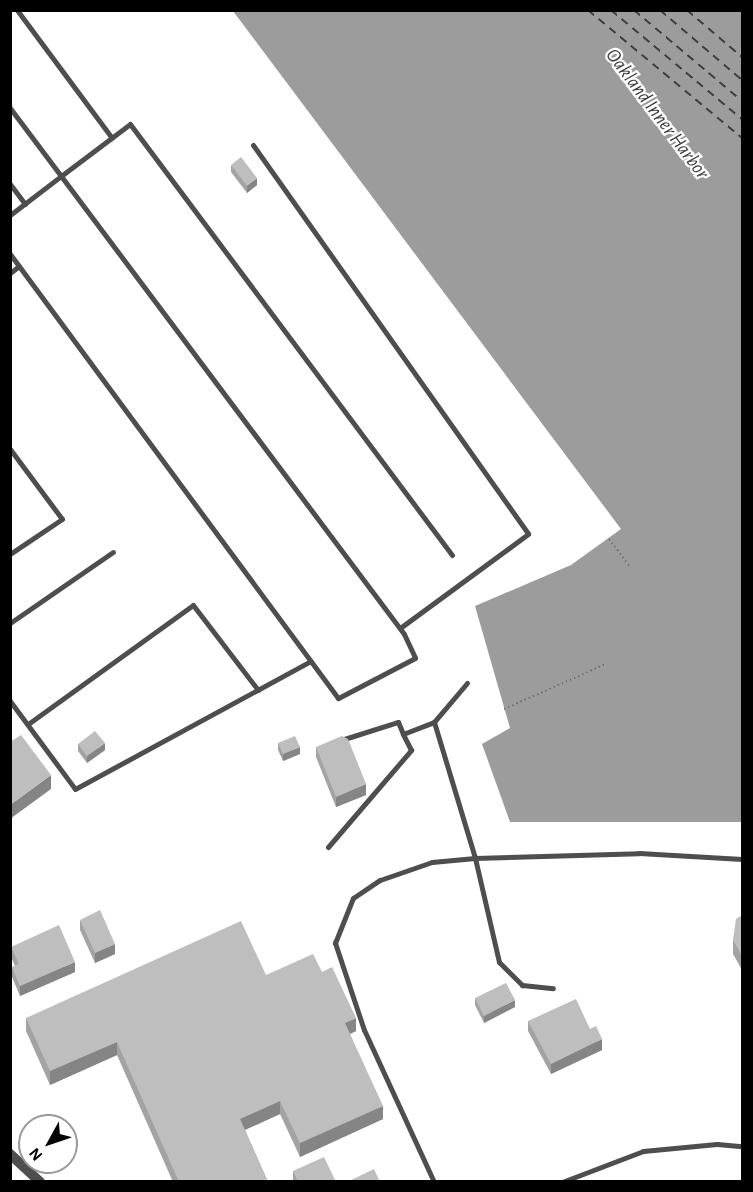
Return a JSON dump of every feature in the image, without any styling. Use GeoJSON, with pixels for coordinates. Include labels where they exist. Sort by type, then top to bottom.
{"type":"FeatureCollection","features":[{"type":"Feature","properties":{"kind":"street"},"geometry":{"type":"LineString","coordinates":[[10,1154],[39,1182]]}},
{"type":"Feature","properties":{"kind":"lane"},"geometry":{"type":"LineString","coordinates":[[17,10],[112,138]]}},
{"type":"Feature","properties":{"kind":"lane"},"geometry":{"type":"LineString","coordinates":[[10,108],[400,628],[415,658],[338,698],[10,255]]}},
{"type":"Feature","properties":{"kind":"lane"},"geometry":{"type":"LineString","coordinates":[[10,215],[130,124],[452,555]]}},
{"type":"Feature","properties":{"kind":"lane"},"geometry":{"type":"LineString","coordinates":[[253,145],[528,534],[400,628]]}},
{"type":"Feature","properties":{"kind":"lane"},"geometry":{"type":"LineString","coordinates":[[10,184],[25,204]]}},
{"type":"Feature","properties":{"kind":"lane"},"geometry":{"type":"LineString","coordinates":[[10,273],[20,266]]}},
{"type":"Feature","properties":{"kind":"lane"},"geometry":{"type":"LineString","coordinates":[[10,449],[62,519],[10,554]]}},
{"type":"Feature","properties":{"kind":"lane"},"geometry":{"type":"LineString","coordinates":[[10,623],[113,552]]}},
{"type":"Feature","properties":{"kind":"lane"},"geometry":{"type":"LineString","coordinates":[[28,724],[193,605],[258,690]]}},
{"type":"Feature","properties":{"kind":"lane"},"geometry":{"type":"LineString","coordinates":[[10,701],[75,789],[311,661]]}},
{"type":"Feature","properties":{"kind":"lane"},"geometry":{"type":"LineString","coordinates":[[403,734],[434,722],[467,683]]}},
{"type":"Feature","properties":{"kind":"lane"},"geometry":{"type":"LineString","coordinates":[[328,847],[411,750],[398,722],[334,742]]}},
{"type":"Feature","properties":{"kind":"lane"},"geometry":{"type":"LineString","coordinates":[[434,722],[475,858],[499,962],[522,985],[553,987]]}},
{"type":"Feature","properties":{"kind":"lane"},"geometry":{"type":"LineString","coordinates":[[434,1182],[364,1030],[335,943],[353,898],[380,880],[432,862],[475,858],[639,853],[742,859]]}},
{"type":"Feature","properties":{"kind":"lane"},"geometry":{"type":"LineString","coordinates":[[562,1182],[644,1151],[717,1144],[742,1146]]}},
{"type":"Feature","properties":{"kind":"path"},"geometry":{"type":"LineString","coordinates":[[609,539],[629,566]]}},
{"type":"Feature","properties":{"kind":"path"},"geometry":{"type":"LineString","coordinates":[[504,708],[606,664]]}},
{"type":"Feature","properties":{"kind":"water","name":"Oakland Inner Harbor"},"geometry":{"type":"Polygon","coordinates":[[[233,11],[742,11],[742,822],[510,822],[482,744],[510,728],[475,606],[571,565],[621,529],[233,11]]]}},
{"type":"Feature","properties":{"kind":"building"},"geometry":{"type":"Polygon","coordinates":[[[241,157],[257,178],[247,186],[231,165],[241,157]]]}},
{"type":"Feature","properties":{"kind":"building"},"geometry":{"type":"Polygon","coordinates":[[[95,731],[105,743],[87,756],[78,744],[95,731]]]}},
{"type":"Feature","properties":{"kind":"building"},"geometry":{"type":"Polygon","coordinates":[[[21,735],[51,775],[10,805],[10,742],[21,735]]]}},
{"type":"Feature","properties":{"kind":"building"},"geometry":{"type":"Polygon","coordinates":[[[295,736],[300,747],[283,754],[278,743],[295,736]]]}},
{"type":"Feature","properties":{"kind":"building"},"geometry":{"type":"Polygon","coordinates":[[[342,736],[348,739],[366,784],[336,797],[316,747],[342,736]]]}},
{"type":"Feature","properties":{"kind":"building"},"geometry":{"type":"Polygon","coordinates":[[[100,910],[115,944],[95,953],[80,920],[100,910]]]}},
{"type":"Feature","properties":{"kind":"building"},"geometry":{"type":"Polygon","coordinates":[[[742,915],[742,956],[733,940],[736,919],[742,915]]]}},
{"type":"Feature","properties":{"kind":"building"},"geometry":{"type":"Polygon","coordinates":[[[241,921],[266,975],[313,954],[322,972],[332,967],[356,1018],[345,1023],[383,1106],[300,1143],[280,1101],[240,1119],[268,1182],[179,1182],[117,1042],[50,1071],[26,1018],[241,921]]]}},
{"type":"Feature","properties":{"kind":"building"},"geometry":{"type":"Polygon","coordinates":[[[59,925],[75,962],[20,986],[12,967],[19,964],[11,947],[59,925]]]}},
{"type":"Feature","properties":{"kind":"building"},"geometry":{"type":"Polygon","coordinates":[[[506,983],[515,1000],[484,1016],[475,998],[506,983]]]}},
{"type":"Feature","properties":{"kind":"building"},"geometry":{"type":"Polygon","coordinates":[[[576,999],[590,1029],[596,1026],[602,1039],[551,1064],[528,1021],[576,999]]]}},
{"type":"Feature","properties":{"kind":"building"},"geometry":{"type":"Polygon","coordinates":[[[324,1157],[336,1182],[298,1182],[293,1171],[324,1157]]]}},
{"type":"Feature","properties":{"kind":"building"},"geometry":{"type":"Polygon","coordinates":[[[374,1169],[380,1182],[347,1182],[374,1169]]]}},
{"type":"Feature","properties":{"kind":"ferry route"},"geometry":{"type":"LineString","coordinates":[[588,10],[742,138]]}},
{"type":"Feature","properties":{"kind":"ferry route"},"geometry":{"type":"LineString","coordinates":[[611,10],[742,119]]}},
{"type":"Feature","properties":{"kind":"ferry route"},"geometry":{"type":"LineString","coordinates":[[634,10],[742,101]]}},
{"type":"Feature","properties":{"kind":"ferry route"},"geometry":{"type":"LineString","coordinates":[[660,10],[742,80]]}},
{"type":"Feature","properties":{"kind":"ferry route"},"geometry":{"type":"LineString","coordinates":[[687,10],[742,57]]}}]}
